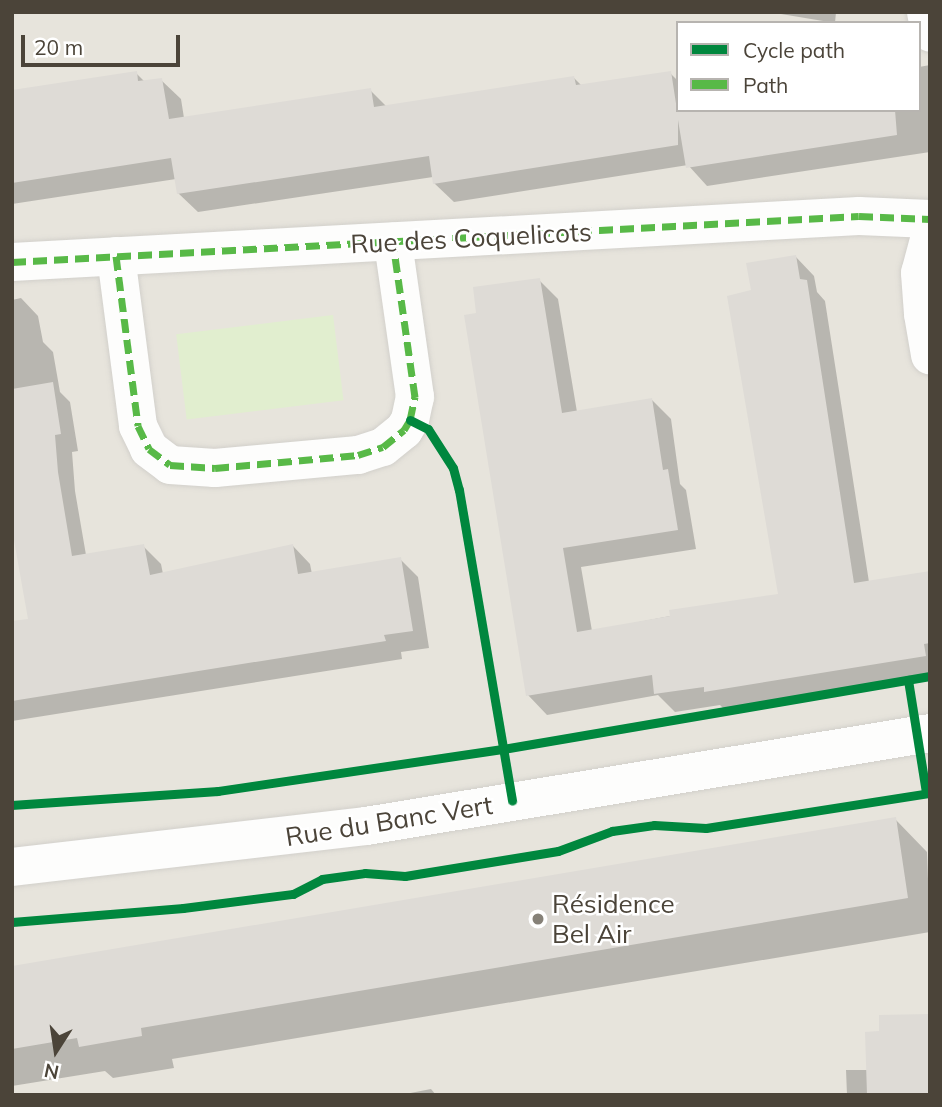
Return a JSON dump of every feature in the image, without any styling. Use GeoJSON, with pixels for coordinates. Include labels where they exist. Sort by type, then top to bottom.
{"type":"FeatureCollection","features":[{"type":"Feature","properties":{"kind":"street"},"geometry":{"type":"LineString","coordinates":[[926,12],[930,33]]}},
{"type":"Feature","properties":{"kind":"street","name":"Rue des Coquelicots"},"geometry":{"type":"LineString","coordinates":[[12,262],[859,216],[930,219]]}},
{"type":"Feature","properties":{"kind":"street"},"geometry":{"type":"LineString","coordinates":[[930,236],[922,255],[920,273],[930,355]]}},
{"type":"Feature","properties":{"kind":"street"},"geometry":{"type":"LineString","coordinates":[[116,256],[138,426],[149,450],[170,465],[215,468],[358,455],[383,447],[404,430],[410,420],[415,397],[393,242]]}},
{"type":"Feature","properties":{"kind":"street","name":"Rue du Banc Vert"},"geometry":{"type":"LineString","coordinates":[[12,867],[366,826],[930,733]]}},
{"type":"Feature","properties":{"kind":"shaded area"},"geometry":{"type":"Polygon","coordinates":[[[12,12],[930,12],[930,1095],[12,1095],[12,12]]]}},
{"type":"Feature","properties":{"kind":"green space"},"geometry":{"type":"Polygon","coordinates":[[[333,315],[343,400],[187,420],[176,334],[333,315]]]}},
{"type":"Feature","properties":{"kind":"building"},"geometry":{"type":"Polygon","coordinates":[[[137,71],[138,81],[162,78],[169,119],[371,88],[374,107],[574,76],[576,85],[671,71],[676,112],[895,112],[897,135],[686,168],[678,120],[678,145],[433,184],[429,156],[177,194],[171,158],[12,183],[12,90],[137,71]]]}},
{"type":"Feature","properties":{"kind":"building"},"geometry":{"type":"Polygon","coordinates":[[[796,255],[800,279],[807,280],[854,583],[930,571],[930,643],[924,644],[926,656],[704,692],[704,687],[654,694],[652,675],[526,696],[464,315],[476,313],[473,287],[540,278],[562,413],[652,398],[663,470],[668,469],[678,530],[563,548],[577,632],[670,616],[669,610],[778,594],[727,296],[751,290],[746,263],[796,255]]]}},
{"type":"Feature","properties":{"kind":"building"},"geometry":{"type":"Polygon","coordinates":[[[53,382],[61,434],[55,435],[58,472],[72,556],[144,544],[150,575],[293,544],[298,574],[401,557],[413,631],[384,635],[386,641],[12,701],[12,621],[28,619],[12,529],[12,389],[53,382]]]}},
{"type":"Feature","properties":{"kind":"building","name":"Résidence Bel Air"},"geometry":{"type":"Polygon","coordinates":[[[896,817],[908,898],[141,1028],[142,1036],[79,1047],[77,1038],[12,1049],[12,966],[896,817]]]}},
{"type":"Feature","properties":{"kind":"building"},"geometry":{"type":"Polygon","coordinates":[[[930,1014],[930,1095],[867,1095],[865,1032],[879,1031],[879,1015],[930,1014]]]}},
{"type":"Feature","properties":{"kind":"marked path"},"geometry":{"type":"LineString","coordinates":[[12,262],[859,216],[930,219]]}},
{"type":"Feature","properties":{"kind":"marked path"},"geometry":{"type":"LineString","coordinates":[[116,256],[138,426],[149,449],[170,465],[215,468],[358,455],[383,447],[404,430],[410,420],[415,397],[393,242]]}},
{"type":"Feature","properties":{"kind":"cycle path"},"geometry":{"type":"LineString","coordinates":[[410,420],[428,429],[453,468],[459,490],[512,801]]}},
{"type":"Feature","properties":{"kind":"cycle path"},"geometry":{"type":"LineString","coordinates":[[12,805],[218,791],[503,749],[930,676]]}},
{"type":"Feature","properties":{"kind":"cycle path"},"geometry":{"type":"LineString","coordinates":[[908,680],[926,793]]}},
{"type":"Feature","properties":{"kind":"cycle path"},"geometry":{"type":"LineString","coordinates":[[12,922],[183,908],[293,894],[322,879],[365,873],[405,876],[558,851],[612,831],[654,825],[706,828],[930,793]]}},
{"type":"Feature","properties":{"kind":"place","name":"Résidence Bel Air"},"geometry":{"type":"Point","coordinates":[538,919]}}]}
